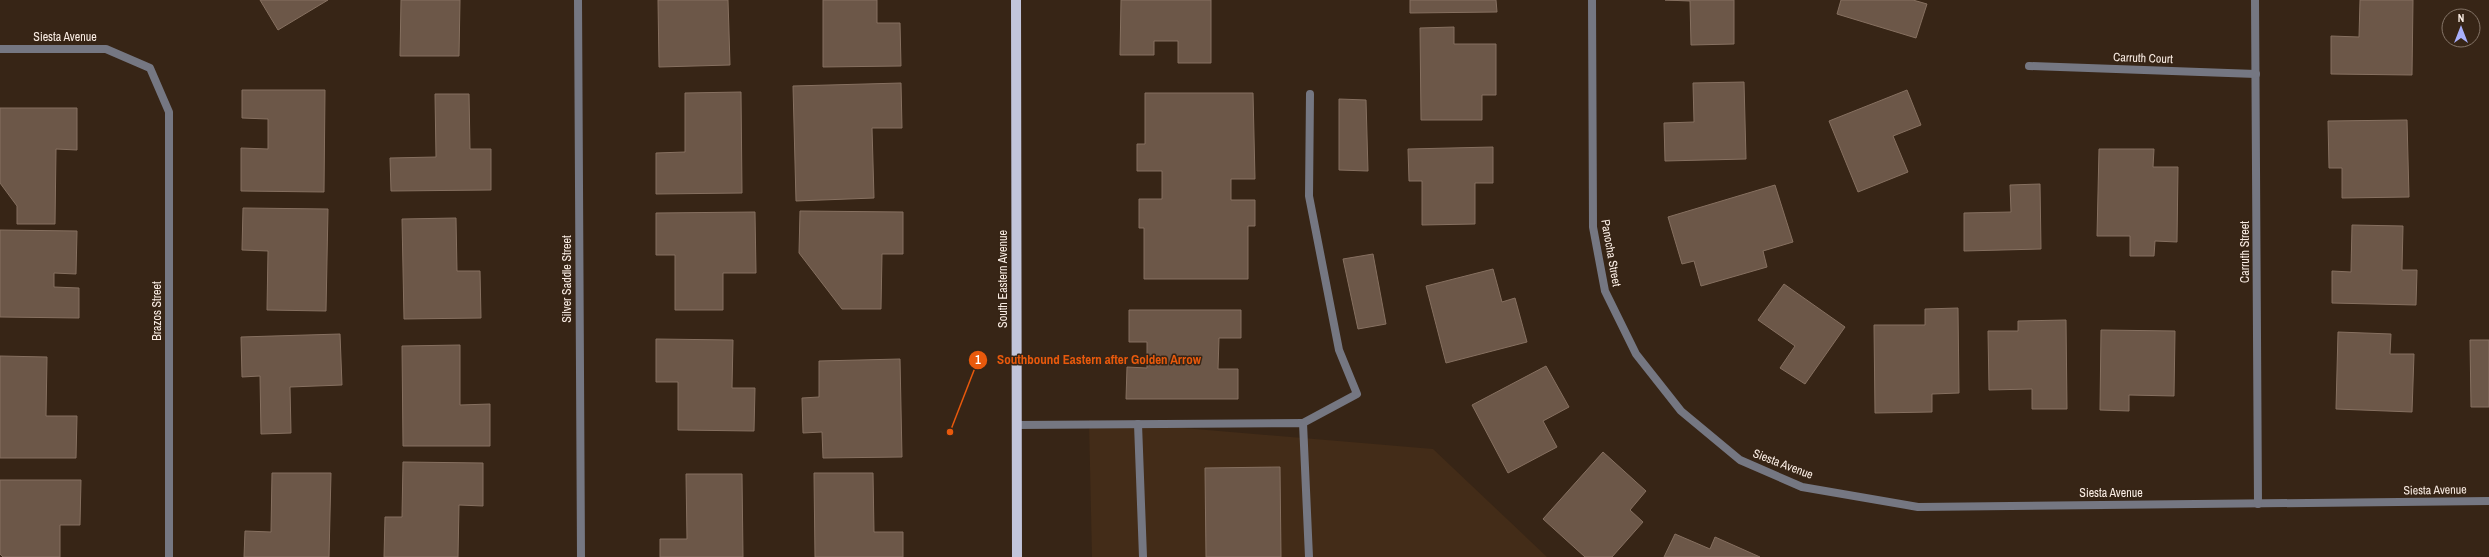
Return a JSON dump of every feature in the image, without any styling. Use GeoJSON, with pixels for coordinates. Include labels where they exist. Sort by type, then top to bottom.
{"type":"FeatureCollection","features":[{"type":"Feature","properties":{"kind":"main road","name":"South Eastern Avenue"},"geometry":{"type":"LineString","coordinates":[[1016,0],[1017,557]]}},
{"type":"Feature","properties":{"kind":"street","name":"Silver Saddle Street"},"geometry":{"type":"LineString","coordinates":[[578,0],[581,557]]}},
{"type":"Feature","properties":{"kind":"street","name":"Panocha Street"},"geometry":{"type":"LineString","coordinates":[[1592,0],[1593,227],[1605,291],[1636,354],[1681,412],[1740,460]]}},
{"type":"Feature","properties":{"kind":"street","name":"Carruth Street"},"geometry":{"type":"LineString","coordinates":[[2255,0],[2258,504]]}},
{"type":"Feature","properties":{"kind":"street","name":"Siesta Avenue"},"geometry":{"type":"LineString","coordinates":[[0,49],[106,49],[150,68]]}},
{"type":"Feature","properties":{"kind":"street","name":"Carruth Court"},"geometry":{"type":"LineString","coordinates":[[2029,66],[2256,74]]}},
{"type":"Feature","properties":{"kind":"street","name":"Brazos Street"},"geometry":{"type":"LineString","coordinates":[[150,68],[169,112],[169,557]]}},
{"type":"Feature","properties":{"kind":"street"},"geometry":{"type":"LineString","coordinates":[[1017,425],[1303,423],[1357,394],[1339,350],[1309,196],[1310,94]]}},
{"type":"Feature","properties":{"kind":"street"},"geometry":{"type":"LineString","coordinates":[[1303,423],[1309,557]]}},
{"type":"Feature","properties":{"kind":"street"},"geometry":{"type":"LineString","coordinates":[[1138,424],[1143,557]]}},
{"type":"Feature","properties":{"kind":"street","name":"Siesta Avenue"},"geometry":{"type":"LineString","coordinates":[[1740,460],[1802,487],[1918,507],[2489,501]]}},
{"type":"Feature","properties":{"kind":"shaded area"},"geometry":{"type":"Polygon","coordinates":[[[1089,420],[1433,449],[1547,557],[1092,557],[1089,420]]]}},
{"type":"Feature","properties":{"kind":"building"},"geometry":{"type":"Polygon","coordinates":[[[260,0],[328,0],[278,30],[260,0]]]}},
{"type":"Feature","properties":{"kind":"building"},"geometry":{"type":"Polygon","coordinates":[[[401,0],[460,0],[459,56],[400,56],[401,0]]]}},
{"type":"Feature","properties":{"kind":"building"},"geometry":{"type":"Polygon","coordinates":[[[658,0],[728,0],[730,65],[659,67],[658,0]]]}},
{"type":"Feature","properties":{"kind":"building"},"geometry":{"type":"Polygon","coordinates":[[[823,0],[877,0],[877,23],[900,23],[901,66],[823,67],[823,0]]]}},
{"type":"Feature","properties":{"kind":"building"},"geometry":{"type":"Polygon","coordinates":[[[1121,0],[1211,0],[1211,63],[1178,63],[1178,41],[1154,41],[1154,55],[1120,55],[1121,0]]]}},
{"type":"Feature","properties":{"kind":"building"},"geometry":{"type":"Polygon","coordinates":[[[1410,0],[1496,0],[1497,12],[1410,13],[1410,0]]]}},
{"type":"Feature","properties":{"kind":"building"},"geometry":{"type":"Polygon","coordinates":[[[1665,0],[1734,0],[1734,44],[1691,45],[1690,1],[1665,0]]]}},
{"type":"Feature","properties":{"kind":"building"},"geometry":{"type":"Polygon","coordinates":[[[1841,0],[1913,0],[1927,4],[1916,38],[1837,14],[1841,0]]]}},
{"type":"Feature","properties":{"kind":"building"},"geometry":{"type":"Polygon","coordinates":[[[2360,0],[2413,0],[2412,75],[2331,74],[2331,36],[2359,37],[2360,0]]]}},
{"type":"Feature","properties":{"kind":"building"},"geometry":{"type":"Polygon","coordinates":[[[1454,27],[1454,44],[1496,44],[1496,95],[1482,95],[1482,120],[1421,120],[1420,28],[1454,27]]]}},
{"type":"Feature","properties":{"kind":"building"},"geometry":{"type":"Polygon","coordinates":[[[1744,82],[1746,159],[1665,161],[1664,123],[1694,122],[1693,83],[1744,82]]]}},
{"type":"Feature","properties":{"kind":"building"},"geometry":{"type":"Polygon","coordinates":[[[901,83],[902,128],[872,128],[874,198],[796,201],[793,86],[901,83]]]}},
{"type":"Feature","properties":{"kind":"building"},"geometry":{"type":"Polygon","coordinates":[[[242,90],[325,90],[324,192],[241,191],[241,148],[268,149],[268,119],[242,118],[242,90]]]}},
{"type":"Feature","properties":{"kind":"building"},"geometry":{"type":"Polygon","coordinates":[[[1907,90],[1921,125],[1893,136],[1908,172],[1858,192],[1829,121],[1907,90]]]}},
{"type":"Feature","properties":{"kind":"building"},"geometry":{"type":"Polygon","coordinates":[[[741,92],[742,193],[656,194],[656,153],[685,152],[685,93],[741,92]]]}},
{"type":"Feature","properties":{"kind":"building"},"geometry":{"type":"Polygon","coordinates":[[[1145,93],[1253,93],[1255,179],[1231,179],[1231,200],[1255,200],[1255,226],[1248,226],[1248,279],[1144,279],[1144,228],[1139,228],[1139,199],[1162,199],[1162,171],[1137,171],[1137,144],[1145,144],[1145,93]]]}},
{"type":"Feature","properties":{"kind":"building"},"geometry":{"type":"Polygon","coordinates":[[[435,94],[469,94],[470,149],[491,149],[491,190],[391,191],[390,158],[436,157],[435,94]]]}},
{"type":"Feature","properties":{"kind":"building"},"geometry":{"type":"Polygon","coordinates":[[[1339,99],[1366,100],[1368,171],[1339,170],[1339,99]]]}},
{"type":"Feature","properties":{"kind":"building"},"geometry":{"type":"Polygon","coordinates":[[[0,108],[77,108],[77,150],[56,149],[55,224],[17,224],[17,206],[0,183],[0,108]]]}},
{"type":"Feature","properties":{"kind":"building"},"geometry":{"type":"Polygon","coordinates":[[[2407,120],[2409,197],[2342,198],[2342,168],[2329,168],[2328,121],[2407,120]]]}},
{"type":"Feature","properties":{"kind":"building"},"geometry":{"type":"Polygon","coordinates":[[[1493,147],[1493,183],[1475,183],[1475,224],[1422,225],[1422,181],[1409,181],[1408,149],[1493,147]]]}},
{"type":"Feature","properties":{"kind":"building"},"geometry":{"type":"Polygon","coordinates":[[[2099,149],[2154,149],[2153,167],[2178,167],[2177,242],[2155,241],[2154,256],[2130,256],[2130,236],[2097,236],[2099,149]]]}},
{"type":"Feature","properties":{"kind":"building"},"geometry":{"type":"Polygon","coordinates":[[[2040,184],[2041,249],[1964,251],[1964,213],[2011,212],[2010,185],[2040,184]]]}},
{"type":"Feature","properties":{"kind":"building"},"geometry":{"type":"Polygon","coordinates":[[[1775,185],[1793,242],[1763,251],[1767,267],[1701,286],[1694,261],[1682,264],[1668,217],[1775,185]]]}},
{"type":"Feature","properties":{"kind":"building"},"geometry":{"type":"Polygon","coordinates":[[[243,208],[328,209],[326,311],[267,310],[268,251],[242,250],[243,208]]]}},
{"type":"Feature","properties":{"kind":"building"},"geometry":{"type":"Polygon","coordinates":[[[800,211],[903,212],[903,254],[882,254],[881,309],[842,309],[799,253],[800,211]]]}},
{"type":"Feature","properties":{"kind":"building"},"geometry":{"type":"Polygon","coordinates":[[[755,212],[756,273],[723,273],[723,310],[675,310],[675,255],[656,255],[656,213],[755,212]]]}},
{"type":"Feature","properties":{"kind":"building"},"geometry":{"type":"Polygon","coordinates":[[[456,218],[457,271],[480,271],[481,318],[404,319],[402,219],[456,218]]]}},
{"type":"Feature","properties":{"kind":"building"},"geometry":{"type":"Polygon","coordinates":[[[2352,225],[2403,226],[2402,270],[2417,270],[2416,305],[2332,303],[2332,271],[2351,272],[2352,225]]]}},
{"type":"Feature","properties":{"kind":"building"},"geometry":{"type":"Polygon","coordinates":[[[0,230],[77,231],[76,274],[54,273],[54,287],[79,288],[79,318],[0,317],[0,230]]]}},
{"type":"Feature","properties":{"kind":"building"},"geometry":{"type":"Polygon","coordinates":[[[1373,254],[1386,324],[1358,329],[1343,259],[1373,254]]]}},
{"type":"Feature","properties":{"kind":"building"},"geometry":{"type":"Polygon","coordinates":[[[1493,269],[1502,302],[1515,298],[1527,342],[1446,363],[1426,286],[1493,269]]]}},
{"type":"Feature","properties":{"kind":"building"},"geometry":{"type":"Polygon","coordinates":[[[1784,284],[1845,327],[1805,384],[1780,368],[1795,346],[1758,320],[1784,284]]]}},
{"type":"Feature","properties":{"kind":"building"},"geometry":{"type":"Polygon","coordinates":[[[1958,308],[1959,393],[1932,394],[1932,412],[1875,413],[1874,325],[1925,325],[1925,309],[1958,308]]]}},
{"type":"Feature","properties":{"kind":"building"},"geometry":{"type":"Polygon","coordinates":[[[1129,310],[1241,310],[1241,338],[1219,338],[1218,369],[1238,369],[1238,399],[1126,399],[1127,367],[1147,368],[1147,342],[1129,342],[1129,310]]]}},
{"type":"Feature","properties":{"kind":"building"},"geometry":{"type":"Polygon","coordinates":[[[2066,320],[2067,409],[2032,409],[2032,389],[1989,390],[1988,331],[2018,331],[2018,321],[2066,320]]]}},
{"type":"Feature","properties":{"kind":"building"},"geometry":{"type":"Polygon","coordinates":[[[2101,330],[2175,331],[2174,396],[2129,395],[2129,411],[2100,410],[2101,330]]]}},
{"type":"Feature","properties":{"kind":"building"},"geometry":{"type":"Polygon","coordinates":[[[2338,332],[2391,334],[2390,354],[2414,354],[2412,412],[2336,409],[2338,332]]]}},
{"type":"Feature","properties":{"kind":"building"},"geometry":{"type":"Polygon","coordinates":[[[340,334],[342,385],[290,387],[291,433],[261,434],[260,376],[242,377],[241,337],[340,334]]]}},
{"type":"Feature","properties":{"kind":"building"},"geometry":{"type":"Polygon","coordinates":[[[656,339],[733,340],[732,388],[755,388],[754,431],[678,430],[678,382],[656,382],[656,339]]]}},
{"type":"Feature","properties":{"kind":"building"},"geometry":{"type":"Polygon","coordinates":[[[2470,340],[2489,340],[2489,407],[2471,407],[2470,340]]]}},
{"type":"Feature","properties":{"kind":"building"},"geometry":{"type":"Polygon","coordinates":[[[460,345],[460,405],[490,404],[490,446],[403,446],[402,346],[460,345]]]}},
{"type":"Feature","properties":{"kind":"building"},"geometry":{"type":"Polygon","coordinates":[[[0,356],[47,357],[46,416],[77,416],[76,458],[0,458],[0,356]]]}},
{"type":"Feature","properties":{"kind":"building"},"geometry":{"type":"Polygon","coordinates":[[[900,359],[902,457],[823,458],[822,432],[803,433],[802,398],[819,397],[819,361],[900,359]]]}},
{"type":"Feature","properties":{"kind":"building"},"geometry":{"type":"Polygon","coordinates":[[[1546,366],[1569,407],[1543,421],[1557,447],[1508,473],[1472,405],[1546,366]]]}},
{"type":"Feature","properties":{"kind":"building"},"geometry":{"type":"Polygon","coordinates":[[[1603,452],[1646,491],[1630,510],[1643,522],[1612,557],[1585,557],[1543,519],[1603,452]]]}},
{"type":"Feature","properties":{"kind":"building"},"geometry":{"type":"Polygon","coordinates":[[[403,462],[483,463],[483,506],[459,505],[458,557],[384,557],[385,517],[402,517],[403,462]]]}},
{"type":"Feature","properties":{"kind":"building"},"geometry":{"type":"Polygon","coordinates":[[[1280,467],[1281,557],[1206,557],[1205,468],[1280,467]]]}},
{"type":"Feature","properties":{"kind":"building"},"geometry":{"type":"Polygon","coordinates":[[[272,473],[331,473],[329,557],[244,557],[245,531],[271,532],[272,473]]]}},
{"type":"Feature","properties":{"kind":"building"},"geometry":{"type":"Polygon","coordinates":[[[814,473],[873,473],[874,532],[903,532],[903,557],[815,557],[814,473]]]}},
{"type":"Feature","properties":{"kind":"building"},"geometry":{"type":"Polygon","coordinates":[[[686,474],[742,474],[743,557],[660,557],[660,539],[687,539],[686,474]]]}},
{"type":"Feature","properties":{"kind":"building"},"geometry":{"type":"Polygon","coordinates":[[[0,480],[81,480],[80,525],[60,525],[60,557],[3,557],[0,554],[0,480]]]}},
{"type":"Feature","properties":{"kind":"building"},"geometry":{"type":"Polygon","coordinates":[[[1675,534],[1710,549],[1715,537],[1760,557],[1664,557],[1675,534]]]}},
{"type":"Feature","properties":{"kind":"place","name":"Southbound Eastern after Golden Arrow"},"geometry":{"type":"Point","coordinates":[950,432]}}]}
